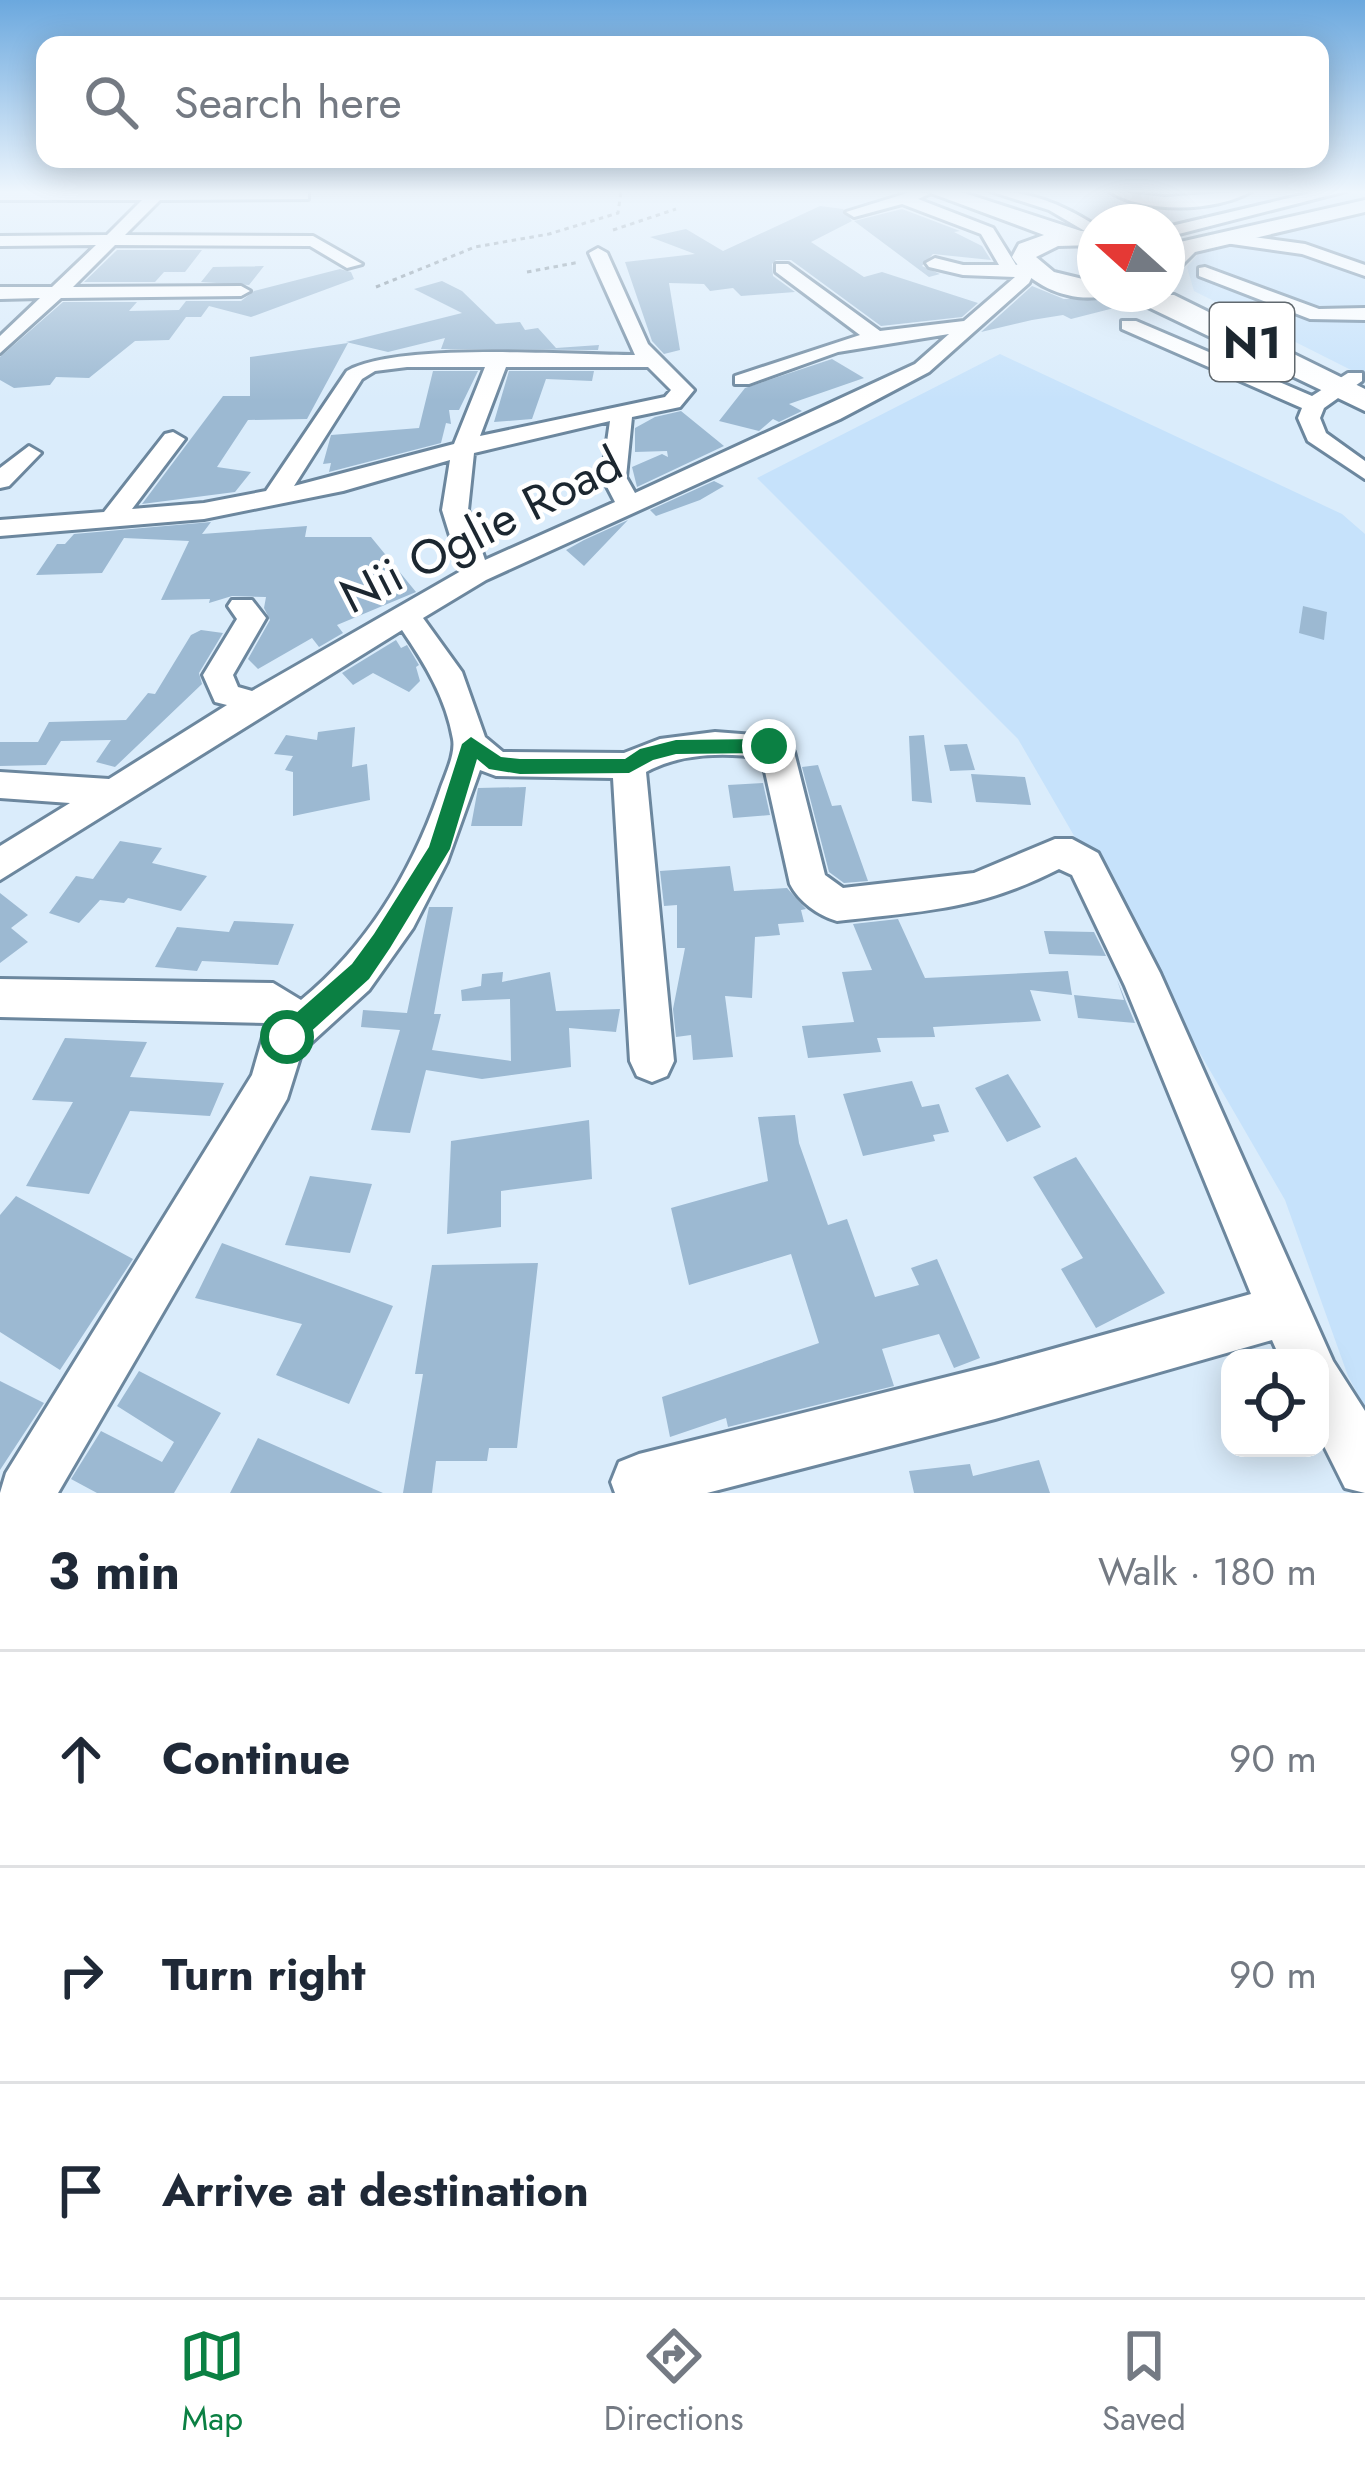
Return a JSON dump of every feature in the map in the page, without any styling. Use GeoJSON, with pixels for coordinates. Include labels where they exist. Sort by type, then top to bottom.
{"type":"FeatureCollection","features":[{"type":"Feature","properties":{"kind":"highway"},"geometry":{"type":"LineString","coordinates":[[1020,261],[1020,269]]}},
{"type":"Feature","properties":{"kind":"highway"},"geometry":{"type":"LineString","coordinates":[[1020,269],[1028,261]]}},
{"type":"Feature","properties":{"kind":"highway"},"geometry":{"type":"LineString","coordinates":[[1020,269],[1077,286]]}},
{"type":"Feature","properties":{"kind":"highway","name":"N1"},"geometry":{"type":"LineString","coordinates":[[1185,292],[1356,381]]}},
{"type":"Feature","properties":{"kind":"highway","name":"N1"},"geometry":{"type":"LineString","coordinates":[[1185,310],[1356,381]]}},
{"type":"Feature","properties":{"kind":"street"},"geometry":{"type":"LineString","coordinates":[[0,347],[90,261]]}},
{"type":"Feature","properties":{"kind":"street"},"geometry":{"type":"LineString","coordinates":[[347,261],[353,264]]}},
{"type":"Feature","properties":{"kind":"street"},"geometry":{"type":"LineString","coordinates":[[0,528],[204,511],[343,484],[509,435],[681,397],[682,390],[640,347],[602,261]]}},
{"type":"Feature","properties":{"kind":"street"},"geometry":{"type":"LineString","coordinates":[[1013,261],[1020,269]]}},
{"type":"Feature","properties":{"kind":"street"},"geometry":{"type":"LineString","coordinates":[[934,263],[963,271],[1020,269]]}},
{"type":"Feature","properties":{"kind":"street"},"geometry":{"type":"LineString","coordinates":[[782,268],[875,337]]}},
{"type":"Feature","properties":{"kind":"street","name":"Nii Oglie Road"},"geometry":{"type":"LineString","coordinates":[[0,866],[256,703],[476,574],[922,368],[1020,269]]}},
{"type":"Feature","properties":{"kind":"street"},"geometry":{"type":"LineString","coordinates":[[1205,272],[1317,315],[1365,314]]}},
{"type":"Feature","properties":{"kind":"street"},"geometry":{"type":"LineString","coordinates":[[0,293],[241,292]]}},
{"type":"Feature","properties":{"kind":"street"},"geometry":{"type":"LineString","coordinates":[[1170,320],[1250,361],[1259,383]]}},
{"type":"Feature","properties":{"kind":"street"},"geometry":{"type":"LineString","coordinates":[[1129,325],[1314,405]]}},
{"type":"Feature","properties":{"kind":"street"},"geometry":{"type":"LineString","coordinates":[[742,380],[833,347],[964,327]]}},
{"type":"Feature","properties":{"kind":"street"},"geometry":{"type":"LineString","coordinates":[[476,574],[456,521],[463,450],[498,361]]}},
{"type":"Feature","properties":{"kind":"street"},"geometry":{"type":"LineString","coordinates":[[277,494],[354,375],[370,365],[653,361]]}},
{"type":"Feature","properties":{"kind":"street"},"geometry":{"type":"LineString","coordinates":[[1356,381],[1314,405],[1309,418],[1316,436],[1365,472]]}},
{"type":"Feature","properties":{"kind":"street"},"geometry":{"type":"LineString","coordinates":[[622,411],[614,477],[628,502]]}},
{"type":"Feature","properties":{"kind":"street"},"geometry":{"type":"LineString","coordinates":[[110,520],[173,439]]}},
{"type":"Feature","properties":{"kind":"street"},"geometry":{"type":"LineString","coordinates":[[0,481],[29,453]]}},
{"type":"Feature","properties":{"kind":"street"},"geometry":{"type":"LineString","coordinates":[[242,605],[252,618],[218,675],[226,694],[256,703]]}},
{"type":"Feature","properties":{"kind":"street"},"geometry":{"type":"LineString","coordinates":[[405,614],[447,672],[471,744],[496,764],[629,766],[647,754],[676,747],[769,746],[777,752],[809,884],[838,904],[974,889],[997,883],[1055,854],[1072,854],[1085,864],[1171,1035],[1296,1335],[995,1391],[638,1482]]}},
{"type":"Feature","properties":{"kind":"street"},"geometry":{"type":"LineString","coordinates":[[287,1037],[360,971],[382,941],[439,849],[471,744]]}},
{"type":"Feature","properties":{"kind":"street"},"geometry":{"type":"LineString","coordinates":[[629,766],[652,1060]]}},
{"type":"Feature","properties":{"kind":"street"},"geometry":{"type":"LineString","coordinates":[[0,785],[111,792]]}},
{"type":"Feature","properties":{"kind":"street"},"geometry":{"type":"LineString","coordinates":[[0,998],[273,1002],[290,1017],[272,1084],[26,1493]]}},
{"type":"Feature","properties":{"kind":"street"},"geometry":{"type":"LineString","coordinates":[[1329,1399],[1365,1468]]}},
{"type":"Feature","properties":{"kind":"path"},"geometry":{"type":"LineString","coordinates":[[376,287],[441,261]]}},
{"type":"Feature","properties":{"kind":"path"},"geometry":{"type":"LineString","coordinates":[[527,272],[575,261]]}},
{"type":"Feature","properties":{"kind":"shaded area"},"geometry":{"type":"Polygon","coordinates":[[[1192,261],[1365,261],[1365,377],[1194,291],[1187,267],[1192,261]]]}},
{"type":"Feature","properties":{"kind":"shaded area"},"geometry":{"type":"Polygon","coordinates":[[[1000,354],[1342,514],[1365,534],[1365,1408],[1348,1376],[1285,1200],[1018,739],[757,478],[1000,354]]]}},
{"type":"Feature","properties":{"kind":"building"},"geometry":{"type":"Polygon","coordinates":[[[106,261],[194,261],[185,272],[164,272],[155,282],[84,282],[106,261]]]}},
{"type":"Feature","properties":{"kind":"building"},"geometry":{"type":"Polygon","coordinates":[[[775,261],[773,276],[795,292],[741,296],[733,288],[710,291],[704,284],[669,283],[680,350],[664,354],[652,341],[625,262],[775,261]]]}},
{"type":"Feature","properties":{"kind":"building"},"geometry":{"type":"Polygon","coordinates":[[[792,261],[839,261],[864,277],[882,272],[978,303],[962,317],[881,326],[792,261]]]}},
{"type":"Feature","properties":{"kind":"building"},"geometry":{"type":"Polygon","coordinates":[[[907,261],[927,261],[922,266],[940,274],[929,277],[907,261]]]}},
{"type":"Feature","properties":{"kind":"building"},"geometry":{"type":"Polygon","coordinates":[[[264,266],[249,285],[201,282],[213,267],[264,266]]]}},
{"type":"Feature","properties":{"kind":"building"},"geometry":{"type":"Polygon","coordinates":[[[340,269],[351,272],[354,279],[251,317],[209,306],[201,317],[186,317],[169,340],[135,341],[89,378],[56,377],[50,385],[14,388],[0,380],[0,357],[63,302],[137,302],[129,311],[179,310],[186,301],[241,301],[254,291],[340,269]]]}},
{"type":"Feature","properties":{"kind":"building"},"geometry":{"type":"Polygon","coordinates":[[[442,281],[462,291],[496,324],[520,322],[525,330],[538,328],[556,348],[599,345],[598,350],[441,349],[445,338],[388,352],[346,342],[462,313],[414,289],[442,281]]]}},
{"type":"Feature","properties":{"kind":"building"},"geometry":{"type":"Polygon","coordinates":[[[1032,286],[1064,299],[1077,299],[1077,312],[1098,312],[1071,319],[1063,315],[1032,320],[981,332],[1032,286]]]}},
{"type":"Feature","properties":{"kind":"building"},"geometry":{"type":"Polygon","coordinates":[[[348,343],[307,419],[248,420],[217,467],[251,472],[235,492],[142,504],[223,396],[250,396],[250,357],[348,343]]]}},
{"type":"Feature","properties":{"kind":"building"},"geometry":{"type":"Polygon","coordinates":[[[832,359],[864,378],[789,404],[802,411],[779,422],[773,419],[759,431],[719,421],[745,388],[832,359]]]}},
{"type":"Feature","properties":{"kind":"building"},"geometry":{"type":"Polygon","coordinates":[[[433,371],[478,371],[459,410],[449,410],[451,424],[446,423],[441,443],[329,472],[331,463],[323,464],[331,435],[419,428],[433,371]]]}},
{"type":"Feature","properties":{"kind":"building"},"geometry":{"type":"Polygon","coordinates":[[[509,371],[594,371],[592,381],[546,379],[532,419],[494,422],[509,371]]]}},
{"type":"Feature","properties":{"kind":"building"},"geometry":{"type":"Polygon","coordinates":[[[681,411],[724,446],[637,487],[632,467],[662,454],[668,457],[667,451],[635,452],[635,428],[681,411]]]}},
{"type":"Feature","properties":{"kind":"building"},"geometry":{"type":"Polygon","coordinates":[[[714,481],[724,486],[700,500],[656,516],[650,510],[714,481]]]}},
{"type":"Feature","properties":{"kind":"building"},"geometry":{"type":"Polygon","coordinates":[[[628,520],[584,566],[566,550],[584,540],[628,520]]]}},
{"type":"Feature","properties":{"kind":"building"},"geometry":{"type":"Polygon","coordinates":[[[211,522],[202,534],[307,526],[305,537],[371,537],[416,592],[337,625],[343,633],[319,647],[312,638],[258,669],[248,659],[270,620],[264,608],[266,597],[232,596],[209,603],[210,599],[161,600],[189,541],[124,538],[102,573],[36,575],[57,544],[65,544],[74,534],[211,522]]]}},
{"type":"Feature","properties":{"kind":"building"},"geometry":{"type":"Polygon","coordinates":[[[1303,606],[1327,612],[1324,640],[1299,633],[1303,606]]]}},
{"type":"Feature","properties":{"kind":"building"},"geometry":{"type":"Polygon","coordinates":[[[201,630],[223,633],[199,673],[202,684],[115,767],[96,762],[111,740],[61,741],[46,765],[0,766],[0,742],[38,742],[49,722],[126,720],[148,693],[155,694],[191,635],[201,630]]]}},
{"type":"Feature","properties":{"kind":"building"},"geometry":{"type":"Polygon","coordinates":[[[396,640],[401,648],[407,645],[419,665],[420,681],[409,692],[373,673],[353,685],[342,673],[396,640]]]}},
{"type":"Feature","properties":{"kind":"building"},"geometry":{"type":"Polygon","coordinates":[[[355,727],[352,767],[367,764],[370,800],[293,816],[293,772],[285,770],[293,756],[274,754],[286,735],[317,740],[318,732],[355,727]]]}},
{"type":"Feature","properties":{"kind":"building"},"geometry":{"type":"Polygon","coordinates":[[[924,735],[932,803],[912,801],[909,736],[924,735]]]}},
{"type":"Feature","properties":{"kind":"building"},"geometry":{"type":"Polygon","coordinates":[[[967,744],[975,770],[950,771],[944,745],[967,744]]]}},
{"type":"Feature","properties":{"kind":"building"},"geometry":{"type":"Polygon","coordinates":[[[818,765],[832,806],[841,805],[868,881],[844,883],[829,872],[802,767],[818,765]]]}},
{"type":"Feature","properties":{"kind":"building"},"geometry":{"type":"Polygon","coordinates":[[[971,774],[1025,777],[1031,805],[976,802],[971,774]]]}},
{"type":"Feature","properties":{"kind":"building"},"geometry":{"type":"Polygon","coordinates":[[[763,783],[770,815],[733,818],[728,785],[763,783]]]}},
{"type":"Feature","properties":{"kind":"building"},"geometry":{"type":"Polygon","coordinates":[[[526,787],[522,826],[471,826],[478,788],[526,787]]]}},
{"type":"Feature","properties":{"kind":"building"},"geometry":{"type":"Polygon","coordinates":[[[120,841],[162,848],[152,863],[207,876],[181,911],[128,898],[124,903],[100,900],[79,923],[49,913],[76,876],[93,879],[120,841]]]}},
{"type":"Feature","properties":{"kind":"building"},"geometry":{"type":"Polygon","coordinates":[[[730,866],[734,891],[787,888],[806,909],[801,910],[804,922],[778,924],[780,935],[755,937],[752,998],[725,996],[733,1057],[693,1060],[691,1035],[676,1037],[673,1009],[685,948],[677,948],[677,905],[664,906],[660,871],[730,866]]]}},
{"type":"Feature","properties":{"kind":"building"},"geometry":{"type":"Polygon","coordinates":[[[0,893],[28,915],[11,928],[28,942],[0,963],[0,893]]]}},
{"type":"Feature","properties":{"kind":"building"},"geometry":{"type":"Polygon","coordinates":[[[429,907],[453,907],[434,1014],[441,1014],[432,1050],[511,1061],[510,999],[462,1001],[461,990],[481,986],[482,974],[503,972],[502,982],[550,972],[556,1011],[620,1009],[616,1032],[569,1028],[571,1067],[482,1079],[426,1070],[410,1133],[371,1130],[400,1030],[361,1027],[363,1010],[407,1013],[429,907]]]}},
{"type":"Feature","properties":{"kind":"building"},"geometry":{"type":"Polygon","coordinates":[[[898,919],[925,978],[1068,971],[1072,995],[1030,990],[1041,1021],[933,1027],[935,1037],[877,1038],[881,1052],[808,1058],[802,1026],[854,1022],[842,972],[872,970],[853,924],[898,919]]]}},
{"type":"Feature","properties":{"kind":"building"},"geometry":{"type":"Polygon","coordinates":[[[234,921],[294,924],[278,965],[202,961],[197,971],[155,967],[177,927],[229,932],[234,921]]]}},
{"type":"Feature","properties":{"kind":"building"},"geometry":{"type":"Polygon","coordinates":[[[1044,931],[1094,932],[1106,956],[1049,954],[1044,931]]]}},
{"type":"Feature","properties":{"kind":"building"},"geometry":{"type":"Polygon","coordinates":[[[1117,980],[1135,1023],[1078,1018],[1074,995],[1124,1000],[1117,980]]]}},
{"type":"Feature","properties":{"kind":"building"},"geometry":{"type":"Polygon","coordinates":[[[65,1038],[147,1042],[130,1077],[224,1083],[210,1116],[130,1111],[89,1194],[26,1186],[73,1102],[32,1100],[65,1038]]]}},
{"type":"Feature","properties":{"kind":"building"},"geometry":{"type":"Polygon","coordinates":[[[1008,1074],[1041,1127],[1007,1142],[975,1088],[1008,1074]]]}},
{"type":"Feature","properties":{"kind":"building"},"geometry":{"type":"Polygon","coordinates":[[[912,1081],[922,1107],[939,1104],[949,1132],[933,1135],[935,1141],[863,1156],[843,1094],[912,1081]]]}},
{"type":"Feature","properties":{"kind":"building"},"geometry":{"type":"Polygon","coordinates":[[[795,1115],[799,1143],[828,1225],[847,1219],[875,1297],[919,1285],[911,1268],[937,1259],[980,1358],[954,1368],[939,1334],[882,1349],[894,1386],[728,1427],[726,1418],[670,1437],[662,1397],[819,1343],[791,1254],[689,1285],[671,1208],[768,1181],[758,1117],[795,1115]]]}},
{"type":"Feature","properties":{"kind":"building"},"geometry":{"type":"Polygon","coordinates":[[[589,1120],[592,1179],[501,1191],[501,1227],[447,1234],[451,1141],[589,1120]]]}},
{"type":"Feature","properties":{"kind":"building"},"geometry":{"type":"Polygon","coordinates":[[[1076,1157],[1165,1293],[1096,1328],[1061,1269],[1083,1258],[1033,1177],[1076,1157]]]}},
{"type":"Feature","properties":{"kind":"building"},"geometry":{"type":"Polygon","coordinates":[[[310,1176],[372,1184],[350,1253],[285,1245],[310,1176]]]}},
{"type":"Feature","properties":{"kind":"building"},"geometry":{"type":"Polygon","coordinates":[[[16,1196],[133,1259],[60,1370],[0,1332],[0,1215],[16,1196]]]}},
{"type":"Feature","properties":{"kind":"building"},"geometry":{"type":"Polygon","coordinates":[[[222,1243],[393,1306],[349,1404],[276,1375],[302,1324],[195,1298],[222,1243]]]}},
{"type":"Feature","properties":{"kind":"building"},"geometry":{"type":"Polygon","coordinates":[[[538,1263],[517,1448],[489,1448],[487,1461],[436,1461],[432,1493],[403,1493],[423,1374],[415,1374],[432,1265],[538,1263]]]}},
{"type":"Feature","properties":{"kind":"building"},"geometry":{"type":"Polygon","coordinates":[[[139,1371],[221,1413],[174,1493],[97,1493],[71,1479],[101,1431],[162,1462],[174,1442],[117,1406],[139,1371]]]}},
{"type":"Feature","properties":{"kind":"building"},"geometry":{"type":"Polygon","coordinates":[[[0,1381],[44,1403],[0,1470],[0,1381]]]}},
{"type":"Feature","properties":{"kind":"building"},"geometry":{"type":"Polygon","coordinates":[[[258,1438],[383,1493],[230,1493],[258,1438]]]}},
{"type":"Feature","properties":{"kind":"building"},"geometry":{"type":"Polygon","coordinates":[[[1039,1460],[1050,1493],[914,1493],[909,1471],[970,1464],[973,1476],[1039,1460]]]}},
{"type":"Feature","properties":{"kind":"route"},"geometry":{"type":"LineString","coordinates":[[287,1037],[360,971],[382,941],[439,849],[471,744],[496,764],[520,767],[629,766],[647,754],[676,747],[769,746]]}}]}
